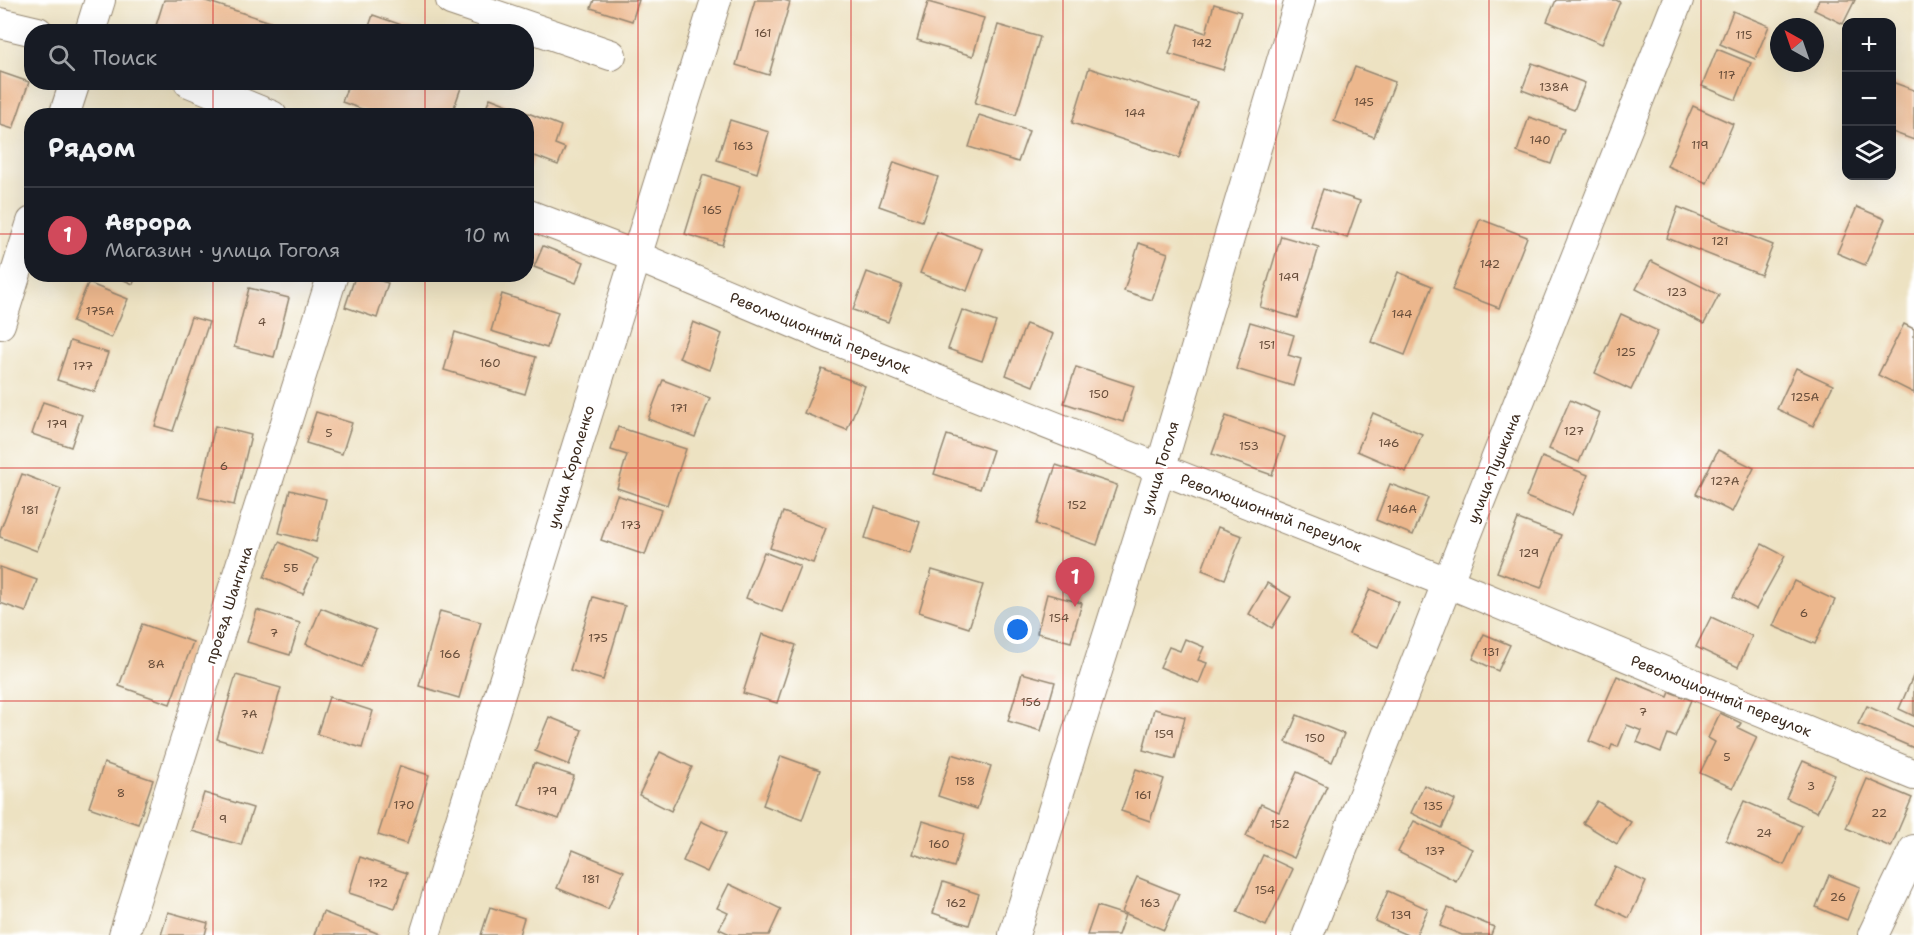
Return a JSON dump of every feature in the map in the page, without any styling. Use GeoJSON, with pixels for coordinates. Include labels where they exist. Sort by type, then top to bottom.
{"type":"FeatureCollection","features":[{"type":"Feature","properties":{"kind":"street"},"geometry":{"type":"LineString","coordinates":[[92,24],[100,0]]}},
{"type":"Feature","properties":{"kind":"street"},"geometry":{"type":"LineString","coordinates":[[451,0],[521,24]]}},
{"type":"Feature","properties":{"kind":"street","name":"улица Короленко"},"geometry":{"type":"LineString","coordinates":[[425,935],[716,0]]}},
{"type":"Feature","properties":{"kind":"street","name":"улица Гоголя"},"geometry":{"type":"LineString","coordinates":[[1014,935],[1160,470],[1300,0]]}},
{"type":"Feature","properties":{"kind":"street","name":"улица Пушкина"},"geometry":{"type":"LineString","coordinates":[[1308,935],[1678,0]]}},
{"type":"Feature","properties":{"kind":"street"},"geometry":{"type":"LineString","coordinates":[[0,23],[24,29]]}},
{"type":"Feature","properties":{"kind":"street"},"geometry":{"type":"LineString","coordinates":[[534,29],[611,55]]}},
{"type":"Feature","properties":{"kind":"street"},"geometry":{"type":"LineString","coordinates":[[67,108],[72,90]]}},
{"type":"Feature","properties":{"kind":"street"},"geometry":{"type":"LineString","coordinates":[[209,90],[252,108]]}},
{"type":"Feature","properties":{"kind":"street","name":"Революционный переулок"},"geometry":{"type":"LineString","coordinates":[[534,217],[636,256],[823,335],[1160,470],[1449,583],[1914,776]]}},
{"type":"Feature","properties":{"kind":"street"},"geometry":{"type":"LineString","coordinates":[[0,324],[24,248]]}},
{"type":"Feature","properties":{"kind":"street","name":"проезд Шангина"},"geometry":{"type":"LineString","coordinates":[[124,935],[330,282]]}},
{"type":"Feature","properties":{"kind":"street"},"geometry":{"type":"LineString","coordinates":[[1873,935],[1914,850]]}},
{"type":"Feature","properties":{"kind":"building"},"geometry":{"type":"Polygon","coordinates":[[[164,0],[203,0],[276,24],[156,24],[164,0]]]}},
{"type":"Feature","properties":{"kind":"building"},"geometry":{"type":"Polygon","coordinates":[[[594,0],[639,0],[632,21],[591,8],[594,0]]]}},
{"type":"Feature","properties":{"kind":"building"},"geometry":{"type":"Polygon","coordinates":[[[755,0],[790,2],[769,75],[736,65],[755,0]]]}},
{"type":"Feature","properties":{"kind":"building"},"geometry":{"type":"Polygon","coordinates":[[[1556,0],[1616,0],[1620,2],[1602,44],[1547,21],[1556,0]]]}},
{"type":"Feature","properties":{"kind":"building"},"geometry":{"type":"Polygon","coordinates":[[[1819,0],[1855,0],[1846,18],[1842,18],[1842,24],[1814,10],[1819,0]]]}},
{"type":"Feature","properties":{"kind":"building"},"geometry":{"type":"Polygon","coordinates":[[[928,2],[984,18],[973,56],[917,40],[928,2]]]}},
{"type":"Feature","properties":{"kind":"building"},"geometry":{"type":"Polygon","coordinates":[[[1214,4],[1241,12],[1223,70],[1169,54],[1179,24],[1206,33],[1214,4]]]}},
{"type":"Feature","properties":{"kind":"building"},"geometry":{"type":"Polygon","coordinates":[[[1733,11],[1769,26],[1755,59],[1720,44],[1733,11]]]}},
{"type":"Feature","properties":{"kind":"building"},"geometry":{"type":"Polygon","coordinates":[[[373,15],[399,24],[370,24],[373,15]]]}},
{"type":"Feature","properties":{"kind":"building"},"geometry":{"type":"Polygon","coordinates":[[[998,25],[1040,37],[1016,115],[975,103],[998,25]]]}},
{"type":"Feature","properties":{"kind":"building"},"geometry":{"type":"Polygon","coordinates":[[[1717,49],[1751,63],[1736,100],[1702,86],[1717,49]]]}},
{"type":"Feature","properties":{"kind":"building"},"geometry":{"type":"Polygon","coordinates":[[[1532,63],[1585,83],[1574,110],[1522,90],[1532,63]]]}},
{"type":"Feature","properties":{"kind":"building"},"geometry":{"type":"Polygon","coordinates":[[[1355,67],[1395,82],[1374,137],[1334,121],[1355,67]]]}},
{"type":"Feature","properties":{"kind":"building"},"geometry":{"type":"Polygon","coordinates":[[[1089,68],[1198,103],[1179,158],[1072,123],[1089,68]]]}},
{"type":"Feature","properties":{"kind":"building"},"geometry":{"type":"Polygon","coordinates":[[[0,72],[24,80],[24,90],[26,90],[13,129],[0,125],[0,72]]]}},
{"type":"Feature","properties":{"kind":"building"},"geometry":{"type":"Polygon","coordinates":[[[1896,83],[1914,90],[1914,140],[1896,133],[1896,83]]]}},
{"type":"Feature","properties":{"kind":"building"},"geometry":{"type":"Polygon","coordinates":[[[346,90],[460,90],[454,108],[359,108],[342,102],[346,90]]]}},
{"type":"Feature","properties":{"kind":"building"},"geometry":{"type":"Polygon","coordinates":[[[490,98],[515,108],[486,108],[490,98]]]}},
{"type":"Feature","properties":{"kind":"building"},"geometry":{"type":"Polygon","coordinates":[[[1693,106],[1733,124],[1707,183],[1667,166],[1693,106]]]}},
{"type":"Feature","properties":{"kind":"building"},"geometry":{"type":"Polygon","coordinates":[[[534,115],[561,126],[555,144],[565,148],[558,165],[535,156],[534,158],[534,115]]]}},
{"type":"Feature","properties":{"kind":"building"},"geometry":{"type":"Polygon","coordinates":[[[979,115],[1029,131],[1018,162],[969,147],[979,115]]]}},
{"type":"Feature","properties":{"kind":"building"},"geometry":{"type":"Polygon","coordinates":[[[1529,117],[1564,129],[1551,164],[1517,152],[1529,117]]]}},
{"type":"Feature","properties":{"kind":"building"},"geometry":{"type":"Polygon","coordinates":[[[730,120],[769,132],[757,173],[717,160],[730,120]]]}},
{"type":"Feature","properties":{"kind":"building"},"geometry":{"type":"Polygon","coordinates":[[[894,162],[938,177],[922,221],[879,206],[894,162]]]}},
{"type":"Feature","properties":{"kind":"building"},"geometry":{"type":"Polygon","coordinates":[[[703,175],[740,187],[722,245],[685,234],[703,175]]]}},
{"type":"Feature","properties":{"kind":"building"},"geometry":{"type":"Polygon","coordinates":[[[1323,189],[1360,201],[1347,238],[1310,225],[1323,189]]]}},
{"type":"Feature","properties":{"kind":"building"},"geometry":{"type":"Polygon","coordinates":[[[1678,207],[1773,245],[1761,275],[1667,238],[1678,207]]]}},
{"type":"Feature","properties":{"kind":"building"},"geometry":{"type":"Polygon","coordinates":[[[1857,207],[1885,219],[1865,265],[1837,253],[1857,207]]]}},
{"type":"Feature","properties":{"kind":"building"},"geometry":{"type":"Polygon","coordinates":[[[1480,219],[1527,237],[1499,308],[1452,290],[1480,219]]]}},
{"type":"Feature","properties":{"kind":"building"},"geometry":{"type":"Polygon","coordinates":[[[937,232],[983,249],[967,291],[920,273],[937,232]]]}},
{"type":"Feature","properties":{"kind":"building"},"geometry":{"type":"Polygon","coordinates":[[[1281,236],[1319,247],[1297,318],[1260,307],[1281,236]]]}},
{"type":"Feature","properties":{"kind":"building"},"geometry":{"type":"Polygon","coordinates":[[[1139,243],[1168,253],[1152,300],[1124,291],[1139,243]]]}},
{"type":"Feature","properties":{"kind":"building"},"geometry":{"type":"Polygon","coordinates":[[[543,246],[584,262],[576,283],[534,267],[543,246]]]}},
{"type":"Feature","properties":{"kind":"building"},"geometry":{"type":"Polygon","coordinates":[[[1651,261],[1719,295],[1704,324],[1636,289],[1651,261]]]}},
{"type":"Feature","properties":{"kind":"building"},"geometry":{"type":"Polygon","coordinates":[[[867,272],[902,285],[888,322],[853,310],[867,272]]]}},
{"type":"Feature","properties":{"kind":"building"},"geometry":{"type":"Polygon","coordinates":[[[1398,272],[1432,286],[1405,355],[1371,342],[1398,272]]]}},
{"type":"Feature","properties":{"kind":"building"},"geometry":{"type":"Polygon","coordinates":[[[353,282],[388,283],[377,318],[345,307],[353,282]]]}},
{"type":"Feature","properties":{"kind":"building"},"geometry":{"type":"Polygon","coordinates":[[[88,283],[128,299],[111,338],[72,322],[88,283]]]}},
{"type":"Feature","properties":{"kind":"building"},"geometry":{"type":"Polygon","coordinates":[[[249,288],[289,298],[274,357],[234,347],[249,288]]]}},
{"type":"Feature","properties":{"kind":"building"},"geometry":{"type":"Polygon","coordinates":[[[502,294],[558,312],[547,348],[491,331],[502,294]]]}},
{"type":"Feature","properties":{"kind":"building"},"geometry":{"type":"Polygon","coordinates":[[[962,310],[996,322],[982,361],[948,349],[962,310]]]}},
{"type":"Feature","properties":{"kind":"building"},"geometry":{"type":"Polygon","coordinates":[[[1621,314],[1658,331],[1631,390],[1595,373],[1621,314]]]}},
{"type":"Feature","properties":{"kind":"building"},"geometry":{"type":"Polygon","coordinates":[[[191,317],[209,322],[173,431],[155,426],[191,317]]]}},
{"type":"Feature","properties":{"kind":"building"},"geometry":{"type":"Polygon","coordinates":[[[693,322],[722,334],[709,370],[679,358],[693,322]]]}},
{"type":"Feature","properties":{"kind":"building"},"geometry":{"type":"Polygon","coordinates":[[[1250,322],[1294,335],[1288,355],[1301,359],[1293,386],[1236,369],[1250,322]]]}},
{"type":"Feature","properties":{"kind":"building"},"geometry":{"type":"Polygon","coordinates":[[[1026,324],[1053,334],[1033,386],[1006,375],[1026,324]]]}},
{"type":"Feature","properties":{"kind":"building"},"geometry":{"type":"Polygon","coordinates":[[[1904,324],[1914,329],[1914,393],[1878,375],[1904,324]]]}},
{"type":"Feature","properties":{"kind":"building"},"geometry":{"type":"Polygon","coordinates":[[[455,332],[536,357],[525,394],[444,370],[455,332]]]}},
{"type":"Feature","properties":{"kind":"building"},"geometry":{"type":"Polygon","coordinates":[[[70,341],[108,353],[95,392],[57,380],[70,341]]]}},
{"type":"Feature","properties":{"kind":"building"},"geometry":{"type":"Polygon","coordinates":[[[1076,367],[1134,386],[1123,422],[1064,403],[1076,367]]]}},
{"type":"Feature","properties":{"kind":"building"},"geometry":{"type":"Polygon","coordinates":[[[1796,368],[1833,385],[1813,426],[1777,409],[1796,368]]]}},
{"type":"Feature","properties":{"kind":"building"},"geometry":{"type":"Polygon","coordinates":[[[822,369],[865,386],[847,430],[804,413],[822,369]]]}},
{"type":"Feature","properties":{"kind":"building"},"geometry":{"type":"Polygon","coordinates":[[[663,380],[710,398],[695,437],[648,419],[663,380]]]}},
{"type":"Feature","properties":{"kind":"building"},"geometry":{"type":"Polygon","coordinates":[[[1570,400],[1600,413],[1579,462],[1549,449],[1570,400]]]}},
{"type":"Feature","properties":{"kind":"building"},"geometry":{"type":"Polygon","coordinates":[[[43,402],[82,415],[71,447],[32,434],[43,402]]]}},
{"type":"Feature","properties":{"kind":"building"},"geometry":{"type":"Polygon","coordinates":[[[316,412],[352,423],[342,454],[306,443],[316,412]]]}},
{"type":"Feature","properties":{"kind":"building"},"geometry":{"type":"Polygon","coordinates":[[[1373,413],[1422,434],[1406,472],[1357,451],[1373,413]]]}},
{"type":"Feature","properties":{"kind":"building"},"geometry":{"type":"Polygon","coordinates":[[[1226,416],[1285,437],[1272,475],[1212,454],[1226,416]]]}},
{"type":"Feature","properties":{"kind":"building"},"geometry":{"type":"Polygon","coordinates":[[[215,426],[251,435],[234,505],[198,497],[215,426]]]}},
{"type":"Feature","properties":{"kind":"building"},"geometry":{"type":"Polygon","coordinates":[[[618,427],[686,449],[667,505],[617,488],[627,455],[611,450],[618,427]]]}},
{"type":"Feature","properties":{"kind":"building"},"geometry":{"type":"Polygon","coordinates":[[[947,435],[993,450],[980,489],[934,474],[947,435]]]}},
{"type":"Feature","properties":{"kind":"building"},"geometry":{"type":"Polygon","coordinates":[[[1718,450],[1754,468],[1732,512],[1696,494],[1718,450]]]}},
{"type":"Feature","properties":{"kind":"building"},"geometry":{"type":"Polygon","coordinates":[[[1542,457],[1588,475],[1572,515],[1526,497],[1542,457]]]}},
{"type":"Feature","properties":{"kind":"building"},"geometry":{"type":"Polygon","coordinates":[[[1056,465],[1117,485],[1097,545],[1036,524],[1056,465]]]}},
{"type":"Feature","properties":{"kind":"building"},"geometry":{"type":"Polygon","coordinates":[[[22,474],[61,489],[37,551],[0,537],[0,531],[22,474]]]}},
{"type":"Feature","properties":{"kind":"building"},"geometry":{"type":"Polygon","coordinates":[[[1390,484],[1428,498],[1413,535],[1376,520],[1390,484]]]}},
{"type":"Feature","properties":{"kind":"building"},"geometry":{"type":"Polygon","coordinates":[[[290,490],[326,499],[316,542],[279,533],[290,490]]]}},
{"type":"Feature","properties":{"kind":"building"},"geometry":{"type":"Polygon","coordinates":[[[617,495],[661,510],[645,555],[601,540],[617,495]]]}},
{"type":"Feature","properties":{"kind":"building"},"geometry":{"type":"Polygon","coordinates":[[[875,507],[920,522],[910,553],[865,538],[875,507]]]}},
{"type":"Feature","properties":{"kind":"building"},"geometry":{"type":"Polygon","coordinates":[[[783,512],[826,528],[813,563],[770,548],[783,512]]]}},
{"type":"Feature","properties":{"kind":"building"},"geometry":{"type":"Polygon","coordinates":[[[1518,519],[1561,535],[1541,588],[1497,572],[1518,519]]]}},
{"type":"Feature","properties":{"kind":"building"},"geometry":{"type":"Polygon","coordinates":[[[1218,527],[1242,536],[1225,579],[1202,570],[1218,527]]]}},
{"type":"Feature","properties":{"kind":"building"},"geometry":{"type":"Polygon","coordinates":[[[279,542],[318,559],[303,594],[264,577],[279,542]]]}},
{"type":"Feature","properties":{"kind":"building"},"geometry":{"type":"Polygon","coordinates":[[[1762,544],[1785,556],[1756,609],[1733,597],[1762,544]]]}},
{"type":"Feature","properties":{"kind":"building"},"geometry":{"type":"Polygon","coordinates":[[[764,552],[800,566],[782,612],[746,598],[764,552]]]}},
{"type":"Feature","properties":{"kind":"building"},"geometry":{"type":"Polygon","coordinates":[[[0,567],[37,580],[26,612],[0,603],[0,567]]]}},
{"type":"Feature","properties":{"kind":"building"},"geometry":{"type":"Polygon","coordinates":[[[932,570],[983,585],[969,628],[919,612],[932,570]]]}},
{"type":"Feature","properties":{"kind":"building"},"geometry":{"type":"Polygon","coordinates":[[[1794,581],[1835,600],[1815,644],[1773,626],[1794,581]]]}},
{"type":"Feature","properties":{"kind":"building"},"geometry":{"type":"Polygon","coordinates":[[[1267,583],[1291,597],[1272,628],[1249,614],[1267,583]]]}},
{"type":"Feature","properties":{"kind":"building"},"geometry":{"type":"Polygon","coordinates":[[[1370,589],[1399,602],[1378,647],[1349,634],[1370,589]]]}},
{"type":"Feature","properties":{"kind":"building"},"geometry":{"type":"Polygon","coordinates":[[[1047,594],[1082,603],[1071,642],[1037,633],[1047,594]]]}},
{"type":"Feature","properties":{"kind":"building"},"geometry":{"type":"Polygon","coordinates":[[[593,597],[625,606],[603,680],[570,670],[593,597]]]}},
{"type":"Feature","properties":{"kind":"building"},"geometry":{"type":"Polygon","coordinates":[[[321,608],[376,630],[361,667],[306,644],[321,608]]]}},
{"type":"Feature","properties":{"kind":"building"},"geometry":{"type":"Polygon","coordinates":[[[257,610],[300,623],[290,655],[247,642],[257,610]]]}},
{"type":"Feature","properties":{"kind":"building"},"geometry":{"type":"Polygon","coordinates":[[[440,611],[481,622],[459,698],[419,686],[440,611]]]}},
{"type":"Feature","properties":{"kind":"building"},"geometry":{"type":"Polygon","coordinates":[[[1711,617],[1752,636],[1738,667],[1696,647],[1711,617]]]}},
{"type":"Feature","properties":{"kind":"building"},"geometry":{"type":"Polygon","coordinates":[[[142,624],[193,642],[170,704],[119,686],[142,624]]]}},
{"type":"Feature","properties":{"kind":"building"},"geometry":{"type":"Polygon","coordinates":[[[762,634],[796,645],[777,703],[743,693],[762,634]]]}},
{"type":"Feature","properties":{"kind":"building"},"geometry":{"type":"Polygon","coordinates":[[[1484,634],[1510,645],[1498,671],[1473,659],[1484,634]]]}},
{"type":"Feature","properties":{"kind":"building"},"geometry":{"type":"Polygon","coordinates":[[[1185,639],[1204,647],[1198,660],[1207,663],[1199,683],[1160,667],[1169,647],[1180,651],[1185,639]]]}},
{"type":"Feature","properties":{"kind":"building"},"geometry":{"type":"Polygon","coordinates":[[[1022,673],[1055,682],[1041,731],[1008,721],[1022,673]]]}},
{"type":"Feature","properties":{"kind":"building"},"geometry":{"type":"Polygon","coordinates":[[[1914,674],[1914,716],[1899,709],[1914,674]]]}},
{"type":"Feature","properties":{"kind":"building"},"geometry":{"type":"Polygon","coordinates":[[[236,675],[281,688],[262,752],[217,739],[236,675]]]}},
{"type":"Feature","properties":{"kind":"building"},"geometry":{"type":"Polygon","coordinates":[[[1617,676],[1668,697],[1670,692],[1691,700],[1675,737],[1668,734],[1661,752],[1637,742],[1642,731],[1627,725],[1618,747],[1612,745],[1610,750],[1589,741],[1617,676]]]}},
{"type":"Feature","properties":{"kind":"building"},"geometry":{"type":"Polygon","coordinates":[[[329,697],[373,711],[362,748],[317,734],[329,697]]]}},
{"type":"Feature","properties":{"kind":"building"},"geometry":{"type":"Polygon","coordinates":[[[1867,706],[1914,727],[1914,748],[1858,724],[1867,706]]]}},
{"type":"Feature","properties":{"kind":"building"},"geometry":{"type":"Polygon","coordinates":[[[1154,709],[1185,717],[1175,759],[1143,750],[1154,709]]]}},
{"type":"Feature","properties":{"kind":"building"},"geometry":{"type":"Polygon","coordinates":[[[1720,713],[1741,723],[1738,728],[1757,737],[1733,788],[1700,773],[1715,742],[1708,738],[1720,713]]]}},
{"type":"Feature","properties":{"kind":"building"},"geometry":{"type":"Polygon","coordinates":[[[1297,715],[1344,734],[1332,762],[1286,742],[1297,715]]]}},
{"type":"Feature","properties":{"kind":"building"},"geometry":{"type":"Polygon","coordinates":[[[549,717],[582,730],[569,765],[535,751],[549,717]]]}},
{"type":"Feature","properties":{"kind":"building"},"geometry":{"type":"Polygon","coordinates":[[[660,752],[692,767],[671,811],[639,795],[660,752]]]}},
{"type":"Feature","properties":{"kind":"building"},"geometry":{"type":"Polygon","coordinates":[[[952,754],[991,766],[977,809],[938,796],[952,754]]]}},
{"type":"Feature","properties":{"kind":"building"},"geometry":{"type":"Polygon","coordinates":[[[781,756],[820,770],[802,820],[763,805],[781,756]]]}},
{"type":"Feature","properties":{"kind":"building"},"geometry":{"type":"Polygon","coordinates":[[[1803,761],[1835,775],[1817,812],[1786,798],[1803,761]]]}},
{"type":"Feature","properties":{"kind":"building"},"geometry":{"type":"Polygon","coordinates":[[[104,763],[153,780],[138,824],[89,807],[104,763]]]}},
{"type":"Feature","properties":{"kind":"building"},"geometry":{"type":"Polygon","coordinates":[[[534,763],[574,776],[559,819],[519,805],[534,763]]]}},
{"type":"Feature","properties":{"kind":"building"},"geometry":{"type":"Polygon","coordinates":[[[400,766],[429,775],[407,844],[378,835],[400,766]]]}},
{"type":"Feature","properties":{"kind":"building"},"geometry":{"type":"Polygon","coordinates":[[[1136,769],[1164,779],[1150,821],[1121,811],[1136,769]]]}},
{"type":"Feature","properties":{"kind":"building"},"geometry":{"type":"Polygon","coordinates":[[[1297,772],[1327,786],[1294,858],[1246,836],[1261,804],[1279,812],[1297,772]]]}},
{"type":"Feature","properties":{"kind":"building"},"geometry":{"type":"Polygon","coordinates":[[[1867,779],[1912,798],[1891,847],[1846,828],[1867,779]]]}},
{"type":"Feature","properties":{"kind":"building"},"geometry":{"type":"Polygon","coordinates":[[[1424,785],[1455,800],[1442,828],[1411,813],[1424,785]]]}},
{"type":"Feature","properties":{"kind":"building"},"geometry":{"type":"Polygon","coordinates":[[[204,793],[253,808],[241,845],[192,831],[204,793]]]}},
{"type":"Feature","properties":{"kind":"building"},"geometry":{"type":"Polygon","coordinates":[[[1597,801],[1631,822],[1617,844],[1583,823],[1597,801]]]}},
{"type":"Feature","properties":{"kind":"building"},"geometry":{"type":"Polygon","coordinates":[[[1744,801],[1802,826],[1784,865],[1726,840],[1744,801]]]}},
{"type":"Feature","properties":{"kind":"building"},"geometry":{"type":"Polygon","coordinates":[[[701,821],[726,833],[707,872],[683,861],[701,821]]]}},
{"type":"Feature","properties":{"kind":"building"},"geometry":{"type":"Polygon","coordinates":[[[923,821],[964,834],[954,867],[913,854],[923,821]]]}},
{"type":"Feature","properties":{"kind":"building"},"geometry":{"type":"Polygon","coordinates":[[[1414,821],[1472,849],[1456,881],[1398,852],[1414,821]]]}},
{"type":"Feature","properties":{"kind":"building"},"geometry":{"type":"Polygon","coordinates":[[[573,850],[624,871],[608,909],[557,888],[573,850]]]}},
{"type":"Feature","properties":{"kind":"building"},"geometry":{"type":"Polygon","coordinates":[[[1263,855],[1293,869],[1266,926],[1237,912],[1263,855]]]}},
{"type":"Feature","properties":{"kind":"building"},"geometry":{"type":"Polygon","coordinates":[[[360,857],[407,873],[395,908],[349,893],[360,857]]]}},
{"type":"Feature","properties":{"kind":"building"},"geometry":{"type":"Polygon","coordinates":[[[1615,867],[1646,882],[1629,918],[1598,903],[1615,867]]]}},
{"type":"Feature","properties":{"kind":"building"},"geometry":{"type":"Polygon","coordinates":[[[1829,875],[1860,887],[1847,920],[1816,907],[1829,875]]]}},
{"type":"Feature","properties":{"kind":"building"},"geometry":{"type":"Polygon","coordinates":[[[1137,877],[1179,894],[1164,930],[1122,912],[1137,877]]]}},
{"type":"Feature","properties":{"kind":"building"},"geometry":{"type":"Polygon","coordinates":[[[943,882],[979,894],[969,925],[933,913],[943,882]]]}},
{"type":"Feature","properties":{"kind":"building"},"geometry":{"type":"Polygon","coordinates":[[[729,884],[781,909],[769,935],[732,935],[719,929],[728,913],[717,908],[729,884]]]}},
{"type":"Feature","properties":{"kind":"building"},"geometry":{"type":"Polygon","coordinates":[[[1388,891],[1428,909],[1416,935],[1407,935],[1375,921],[1388,891]]]}},
{"type":"Feature","properties":{"kind":"building"},"geometry":{"type":"Polygon","coordinates":[[[1097,906],[1125,915],[1118,935],[1087,935],[1097,906]]]}},
{"type":"Feature","properties":{"kind":"building"},"geometry":{"type":"Polygon","coordinates":[[[490,907],[524,918],[519,935],[481,935],[490,907]]]}},
{"type":"Feature","properties":{"kind":"building"},"geometry":{"type":"Polygon","coordinates":[[[1448,908],[1494,927],[1491,935],[1462,935],[1440,926],[1448,908]]]}},
{"type":"Feature","properties":{"kind":"building"},"geometry":{"type":"Polygon","coordinates":[[[168,912],[208,923],[205,935],[161,935],[168,912]]]}},
{"type":"Feature","properties":{"kind":"building"},"geometry":{"type":"Polygon","coordinates":[[[323,912],[382,935],[314,935],[323,912]]]}},
{"type":"Feature","properties":{"kind":"place","name":"Аврора"},"geometry":{"type":"Point","coordinates":[1075,607]}}]}
